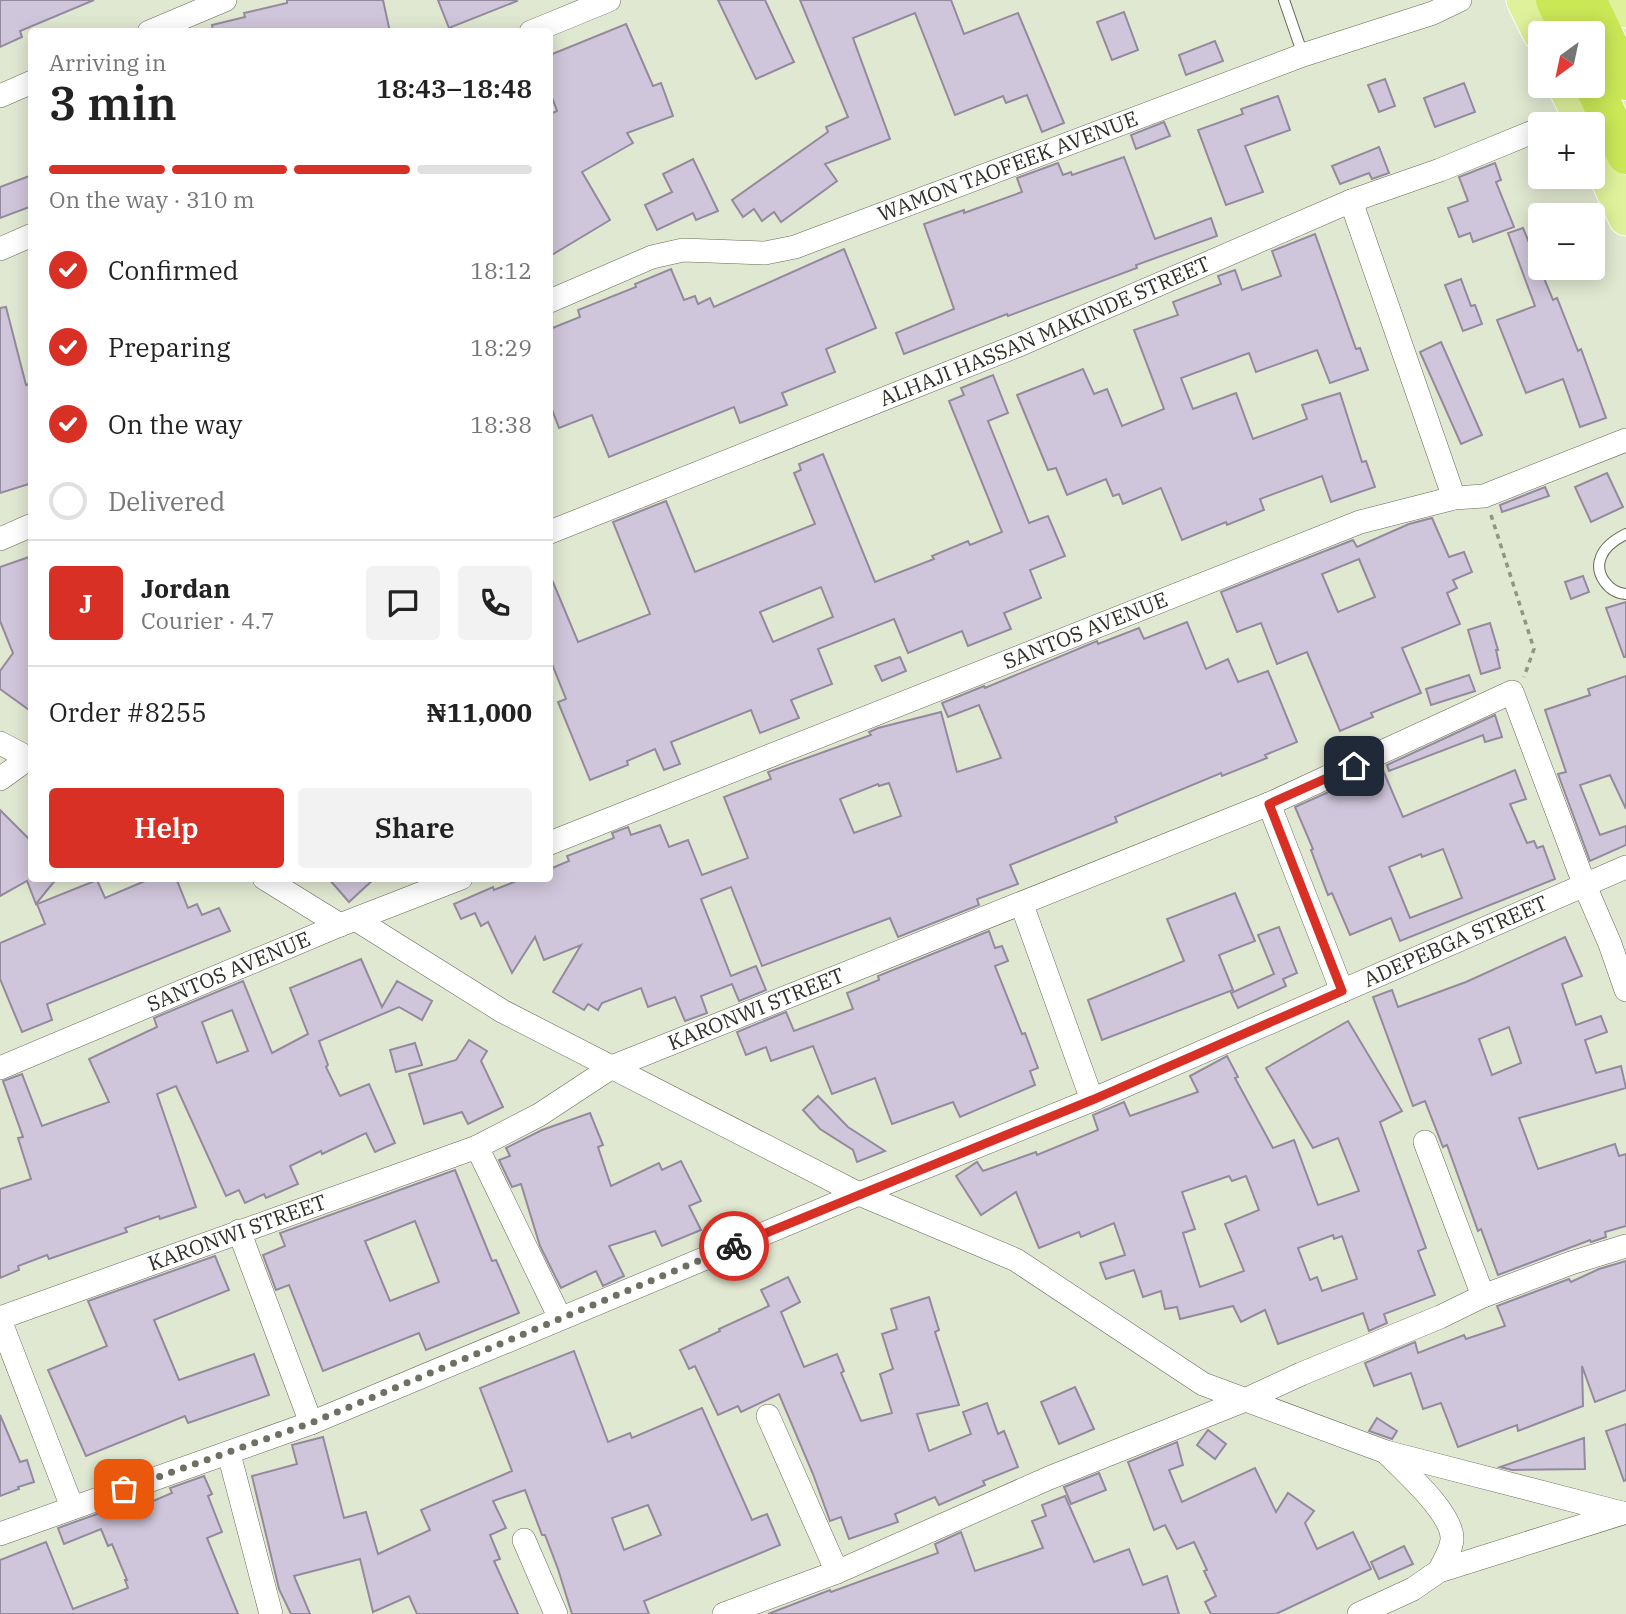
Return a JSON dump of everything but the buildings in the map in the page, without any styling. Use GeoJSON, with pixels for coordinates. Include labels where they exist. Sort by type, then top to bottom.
{"type":"FeatureCollection","features":[{"type":"Feature","properties":{"kind":"highway"},"geometry":{"type":"LineString","coordinates":[[1555,0],[1565,21]]}},
{"type":"Feature","properties":{"kind":"highway"},"geometry":{"type":"LineString","coordinates":[[1587,0],[1626,82]]}},
{"type":"Feature","properties":{"kind":"highway"},"geometry":{"type":"LineString","coordinates":[[1574,106],[1626,155]]}},
{"type":"Feature","properties":{"kind":"main road"},"geometry":{"type":"LineString","coordinates":[[1524,0],[1534,21]]}},
{"type":"Feature","properties":{"kind":"main road"},"geometry":{"type":"LineString","coordinates":[[1621,0],[1626,10]]}},
{"type":"Feature","properties":{"kind":"main road"},"geometry":{"type":"LineString","coordinates":[[1605,172],[1626,218]]}},
{"type":"Feature","properties":{"kind":"street"},"geometry":{"type":"LineString","coordinates":[[158,28],[225,0]]}},
{"type":"Feature","properties":{"kind":"street"},"geometry":{"type":"LineString","coordinates":[[541,28],[609,0]]}},
{"type":"Feature","properties":{"kind":"street","name":"WAMON TAOFEEK AVENUE"},"geometry":{"type":"LineString","coordinates":[[553,300],[652,257],[683,250],[765,253],[795,247],[1303,55],[1433,13],[1460,0]]}},
{"type":"Feature","properties":{"kind":"street"},"geometry":{"type":"LineString","coordinates":[[0,96],[28,84]]}},
{"type":"Feature","properties":{"kind":"street","name":"ALHAJI HASSAN MAKINDE STREET"},"geometry":{"type":"LineString","coordinates":[[553,531],[1019,345],[1351,201],[1440,170],[1528,134]]}},
{"type":"Feature","properties":{"kind":"street"},"geometry":{"type":"LineString","coordinates":[[1351,201],[1454,498]]}},
{"type":"Feature","properties":{"kind":"street"},"geometry":{"type":"LineString","coordinates":[[0,248],[28,238]]}},
{"type":"Feature","properties":{"kind":"street","name":"SANTOS AVENUE"},"geometry":{"type":"LineString","coordinates":[[553,842],[1360,522],[1454,498],[1484,496],[1626,440]]}},
{"type":"Feature","properties":{"kind":"street"},"geometry":{"type":"LineString","coordinates":[[0,539],[28,527]]}},
{"type":"Feature","properties":{"kind":"street"},"geometry":{"type":"LineString","coordinates":[[1512,692],[1585,886],[1611,944],[1626,990]]}},
{"type":"Feature","properties":{"kind":"street","name":"KARONWI STREET"},"geometry":{"type":"LineString","coordinates":[[0,1319],[477,1147],[539,1115],[612,1068],[1269,804],[1512,692]]}},
{"type":"Feature","properties":{"kind":"street"},"geometry":{"type":"LineString","coordinates":[[0,743],[28,757]]}},
{"type":"Feature","properties":{"kind":"street"},"geometry":{"type":"LineString","coordinates":[[0,779],[28,759]]}},
{"type":"Feature","properties":{"kind":"street"},"geometry":{"type":"LineString","coordinates":[[1269,804],[1342,991]]}},
{"type":"Feature","properties":{"kind":"street","name":"ADEPEBGA STREET"},"geometry":{"type":"LineString","coordinates":[[0,1534],[311,1423],[859,1194],[1092,1100],[1626,867]]}},
{"type":"Feature","properties":{"kind":"street"},"geometry":{"type":"LineString","coordinates":[[272,882],[502,1011],[859,1194],[1016,1260],[1203,1384],[1386,1452],[1624,1513]]}},
{"type":"Feature","properties":{"kind":"street","name":"SANTOS AVENUE"},"geometry":{"type":"LineString","coordinates":[[0,1068],[451,882]]}},
{"type":"Feature","properties":{"kind":"street"},"geometry":{"type":"LineString","coordinates":[[1022,905],[1092,1100]]}},
{"type":"Feature","properties":{"kind":"street"},"geometry":{"type":"LineString","coordinates":[[1425,1142],[1483,1296]]}},
{"type":"Feature","properties":{"kind":"street"},"geometry":{"type":"LineString","coordinates":[[477,1147],[560,1318]]}},
{"type":"Feature","properties":{"kind":"street"},"geometry":{"type":"LineString","coordinates":[[239,1231],[311,1423]]}},
{"type":"Feature","properties":{"kind":"street"},"geometry":{"type":"LineString","coordinates":[[724,1614],[836,1572],[1049,1478],[1245,1400],[1483,1296],[1571,1263],[1626,1246]]}},
{"type":"Feature","properties":{"kind":"street"},"geometry":{"type":"LineString","coordinates":[[0,1319],[72,1507]]}},
{"type":"Feature","properties":{"kind":"street"},"geometry":{"type":"LineString","coordinates":[[768,1416],[836,1572]]}},
{"type":"Feature","properties":{"kind":"street"},"geometry":{"type":"LineString","coordinates":[[1386,1452],[1444,1514],[1450,1527],[1452,1540],[1439,1571]]}},
{"type":"Feature","properties":{"kind":"street"},"geometry":{"type":"LineString","coordinates":[[229,1454],[271,1614]]}},
{"type":"Feature","properties":{"kind":"street"},"geometry":{"type":"LineString","coordinates":[[1359,1614],[1413,1589],[1439,1571],[1624,1513]]}},
{"type":"Feature","properties":{"kind":"street"},"geometry":{"type":"LineString","coordinates":[[524,1540],[556,1614]]}},
{"type":"Feature","properties":{"kind":"lane"},"geometry":{"type":"LineString","coordinates":[[1284,0],[1303,55]]}},
{"type":"Feature","properties":{"kind":"lane"},"geometry":{"type":"LineString","coordinates":[[1626,534],[1608,547],[1600,558],[1599,569],[1611,590],[1626,594]]}},
{"type":"Feature","properties":{"kind":"path"},"geometry":{"type":"LineString","coordinates":[[1484,496],[1534,649],[1525,675],[1512,692]]}},
{"type":"Feature","properties":{"kind":"way so far"},"geometry":{"type":"LineString","coordinates":[[124,1489],[311,1423],[734,1246]]}},
{"type":"Feature","properties":{"kind":"route"},"geometry":{"type":"LineString","coordinates":[[734,1246],[1092,1100],[1342,991],[1269,804],[1354,766]]}}]}
